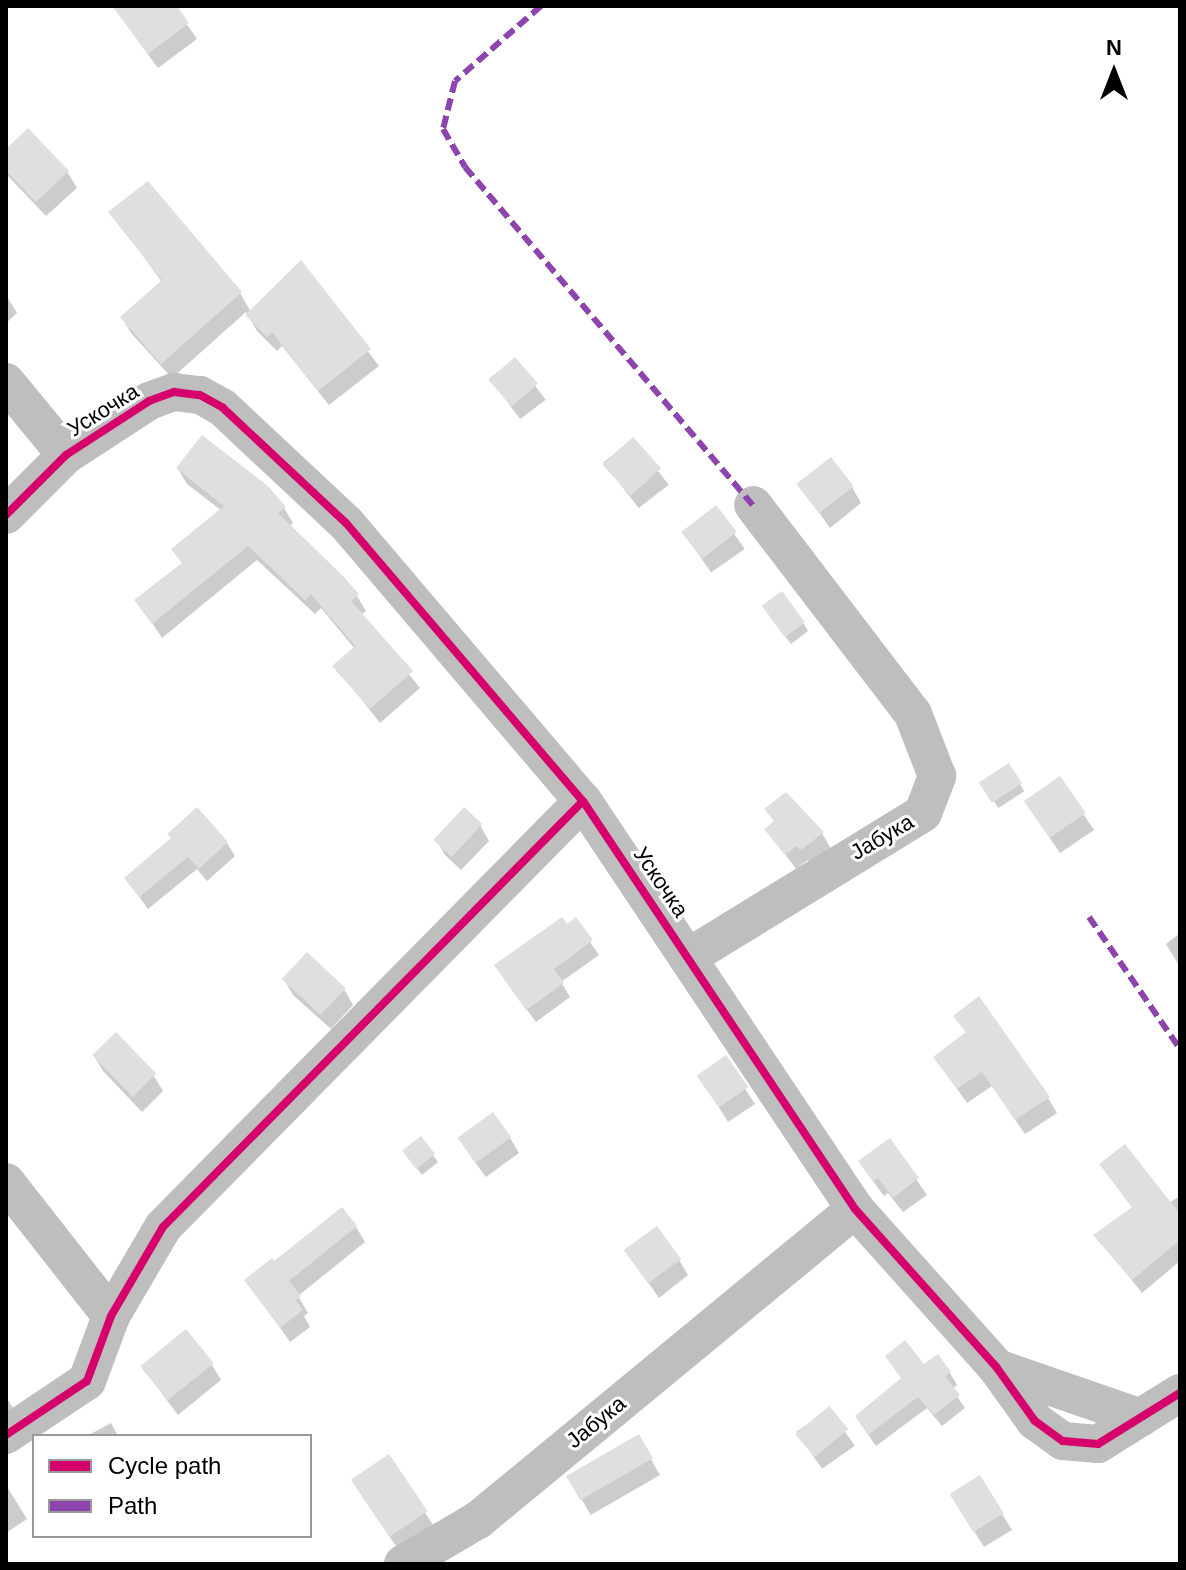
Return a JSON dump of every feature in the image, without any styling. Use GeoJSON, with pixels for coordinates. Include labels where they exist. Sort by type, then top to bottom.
{"type":"FeatureCollection","features":[{"type":"Feature","properties":{"kind":"street","name":"Ускочка"},"geometry":{"type":"LineString","coordinates":[[6,382],[66,455],[149,401],[174,392],[200,395],[223,408],[346,523],[583,801],[690,956],[855,1209],[997,1368],[1141,1418],[1180,1393]]}},
{"type":"Feature","properties":{"kind":"street"},"geometry":{"type":"LineString","coordinates":[[6,515],[66,455]]}},
{"type":"Feature","properties":{"kind":"street","name":"Јабука"},"geometry":{"type":"LineString","coordinates":[[690,956],[923,813],[937,776],[913,714],[753,505]]}},
{"type":"Feature","properties":{"kind":"street"},"geometry":{"type":"LineString","coordinates":[[6,1435],[87,1381],[111,1316],[163,1227],[583,801]]}},
{"type":"Feature","properties":{"kind":"street"},"geometry":{"type":"LineString","coordinates":[[6,1182],[111,1316]]}},
{"type":"Feature","properties":{"kind":"street","name":"Јабука"},"geometry":{"type":"LineString","coordinates":[[403,1564],[478,1520],[855,1209]]}},
{"type":"Feature","properties":{"kind":"building"},"geometry":{"type":"Polygon","coordinates":[[[112,6],[177,6],[189,23],[148,54],[112,6]]]}},
{"type":"Feature","properties":{"kind":"building"},"geometry":{"type":"Polygon","coordinates":[[[28,128],[69,171],[36,202],[6,171],[6,149],[28,128]]]}},
{"type":"Feature","properties":{"kind":"building"},"geometry":{"type":"Polygon","coordinates":[[[148,181],[242,292],[161,364],[120,317],[162,280],[108,212],[148,181]]]}},
{"type":"Feature","properties":{"kind":"building"},"geometry":{"type":"Polygon","coordinates":[[[301,260],[371,349],[318,391],[272,332],[267,337],[245,315],[301,260]]]}},
{"type":"Feature","properties":{"kind":"building"},"geometry":{"type":"Polygon","coordinates":[[[515,357],[538,383],[512,406],[489,380],[515,357]]]}},
{"type":"Feature","properties":{"kind":"building"},"geometry":{"type":"Polygon","coordinates":[[[202,435],[268,486],[286,507],[278,513],[359,594],[351,601],[413,671],[370,709],[332,666],[355,646],[311,594],[305,600],[248,546],[152,624],[134,600],[182,563],[171,549],[224,506],[176,468],[202,435]]]}},
{"type":"Feature","properties":{"kind":"building"},"geometry":{"type":"Polygon","coordinates":[[[633,437],[661,468],[631,496],[603,464],[633,437]]]}},
{"type":"Feature","properties":{"kind":"building"},"geometry":{"type":"Polygon","coordinates":[[[831,457],[854,486],[819,513],[796,484],[831,457]]]}},
{"type":"Feature","properties":{"kind":"building"},"geometry":{"type":"Polygon","coordinates":[[[716,505],[737,532],[702,559],[681,532],[716,505]]]}},
{"type":"Feature","properties":{"kind":"building"},"geometry":{"type":"Polygon","coordinates":[[[782,591],[805,623],[785,637],[762,606],[782,591]]]}},
{"type":"Feature","properties":{"kind":"building"},"geometry":{"type":"Polygon","coordinates":[[[1009,763],[1022,783],[992,803],[979,783],[1009,763]]]}},
{"type":"Feature","properties":{"kind":"building"},"geometry":{"type":"Polygon","coordinates":[[[1060,776],[1086,813],[1050,838],[1024,801],[1060,776]]]}},
{"type":"Feature","properties":{"kind":"building"},"geometry":{"type":"Polygon","coordinates":[[[786,792],[824,832],[801,850],[797,846],[785,855],[764,829],[774,821],[764,809],[786,792]]]}},
{"type":"Feature","properties":{"kind":"building"},"geometry":{"type":"Polygon","coordinates":[[[197,807],[228,842],[199,869],[188,857],[139,897],[124,878],[171,838],[167,834],[197,807]]]}},
{"type":"Feature","properties":{"kind":"building"},"geometry":{"type":"Polygon","coordinates":[[[464,807],[482,824],[452,857],[433,840],[464,807]]]}},
{"type":"Feature","properties":{"kind":"building"},"geometry":{"type":"Polygon","coordinates":[[[562,917],[567,924],[576,917],[593,940],[554,969],[564,983],[526,1010],[494,965],[562,917]]]}},
{"type":"Feature","properties":{"kind":"building"},"geometry":{"type":"Polygon","coordinates":[[[307,952],[346,988],[321,1015],[282,979],[307,952]]]}},
{"type":"Feature","properties":{"kind":"building"},"geometry":{"type":"Polygon","coordinates":[[[979,996],[1050,1097],[1015,1120],[982,1072],[957,1089],[933,1057],[966,1032],[953,1016],[979,996]]]}},
{"type":"Feature","properties":{"kind":"building"},"geometry":{"type":"Polygon","coordinates":[[[116,1032],[156,1074],[133,1097],[92,1055],[116,1032]]]}},
{"type":"Feature","properties":{"kind":"building"},"geometry":{"type":"Polygon","coordinates":[[[726,1055],[748,1087],[719,1108],[697,1076],[726,1055]]]}},
{"type":"Feature","properties":{"kind":"building"},"geometry":{"type":"Polygon","coordinates":[[[493,1112],[511,1137],[476,1163],[457,1138],[493,1112]]]}},
{"type":"Feature","properties":{"kind":"building"},"geometry":{"type":"Polygon","coordinates":[[[421,1136],[435,1154],[416,1169],[402,1151],[421,1136]]]}},
{"type":"Feature","properties":{"kind":"building"},"geometry":{"type":"Polygon","coordinates":[[[890,1138],[919,1178],[893,1198],[878,1178],[873,1182],[858,1161],[890,1138]]]}},
{"type":"Feature","properties":{"kind":"building"},"geometry":{"type":"Polygon","coordinates":[[[1125,1144],[1180,1214],[1180,1240],[1132,1280],[1093,1235],[1132,1207],[1099,1164],[1125,1144]]]}},
{"type":"Feature","properties":{"kind":"building"},"geometry":{"type":"Polygon","coordinates":[[[342,1207],[357,1226],[289,1281],[301,1296],[296,1300],[303,1310],[280,1328],[244,1280],[272,1258],[274,1261],[342,1207]]]}},
{"type":"Feature","properties":{"kind":"building"},"geometry":{"type":"Polygon","coordinates":[[[657,1226],[681,1259],[648,1283],[624,1250],[657,1226]]]}},
{"type":"Feature","properties":{"kind":"building"},"geometry":{"type":"Polygon","coordinates":[[[186,1329],[214,1363],[168,1400],[140,1366],[186,1329]]]}},
{"type":"Feature","properties":{"kind":"building"},"geometry":{"type":"Polygon","coordinates":[[[905,1340],[924,1364],[938,1354],[951,1372],[945,1377],[960,1395],[934,1415],[918,1397],[868,1435],[855,1416],[901,1378],[885,1356],[905,1340]]]}},
{"type":"Feature","properties":{"kind":"building"},"geometry":{"type":"Polygon","coordinates":[[[829,1406],[848,1429],[815,1457],[795,1434],[829,1406]]]}},
{"type":"Feature","properties":{"kind":"building"},"geometry":{"type":"Polygon","coordinates":[[[639,1434],[653,1458],[580,1500],[566,1476],[639,1434]]]}},
{"type":"Feature","properties":{"kind":"building"},"geometry":{"type":"Polygon","coordinates":[[[389,1454],[428,1511],[389,1537],[351,1480],[389,1454]]]}},
{"type":"Feature","properties":{"kind":"building"},"geometry":{"type":"Polygon","coordinates":[[[980,1475],[1004,1513],[973,1532],[949,1494],[980,1475]]]}},
{"type":"Feature","properties":{"kind":"marked path"},"geometry":{"type":"LineString","coordinates":[[541,6],[455,81],[443,129],[465,167],[753,505]]}},
{"type":"Feature","properties":{"kind":"marked path"},"geometry":{"type":"LineString","coordinates":[[1089,917],[1180,1049]]}},
{"type":"Feature","properties":{"kind":"cycle path"},"geometry":{"type":"LineString","coordinates":[[6,515],[66,455],[149,401],[174,392],[200,395],[223,408],[346,523],[583,801],[855,1209],[997,1368],[1035,1421],[1063,1441],[1098,1444],[1180,1393]]}},
{"type":"Feature","properties":{"kind":"cycle path"},"geometry":{"type":"LineString","coordinates":[[6,1435],[87,1381],[111,1316],[163,1227],[583,801]]}}]}
